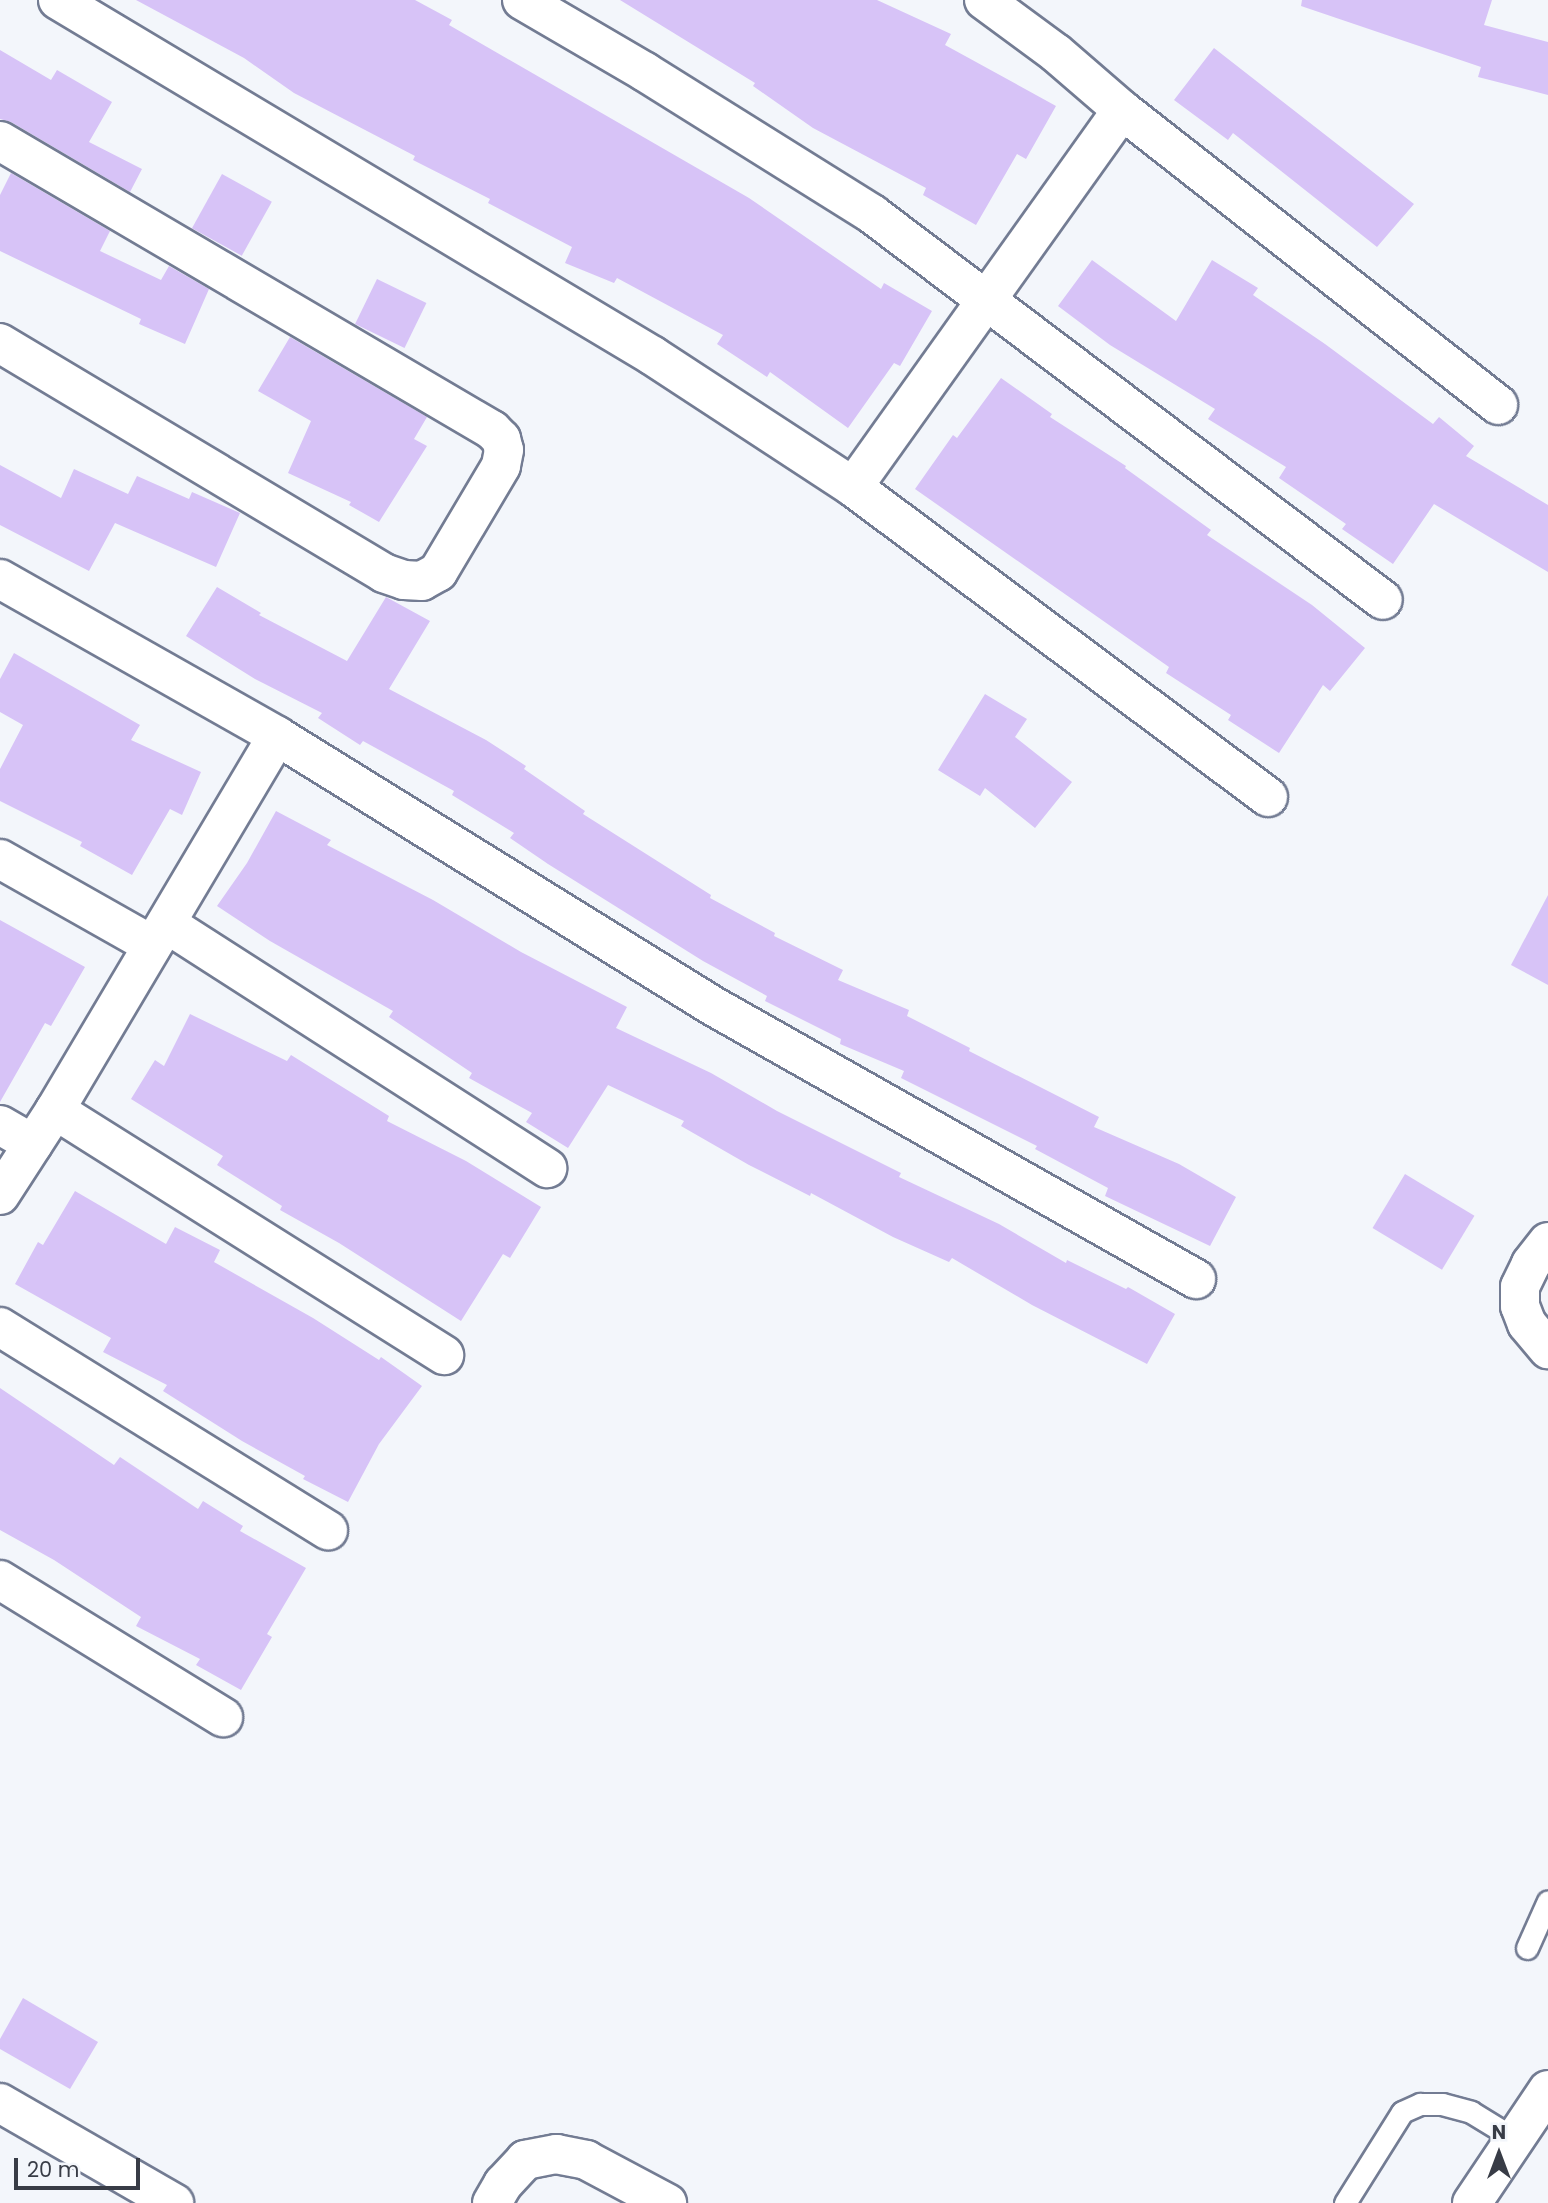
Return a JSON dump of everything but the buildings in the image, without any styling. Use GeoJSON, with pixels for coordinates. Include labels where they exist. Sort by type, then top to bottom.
{"type":"FeatureCollection","features":[{"type":"Feature","properties":{"kind":"street"},"geometry":{"type":"LineString","coordinates":[[58,0],[653,356],[853,487],[1268,797]]}},
{"type":"Feature","properties":{"kind":"street"},"geometry":{"type":"LineString","coordinates":[[522,0],[645,72],[872,214],[1383,600]]}},
{"type":"Feature","properties":{"kind":"street"},"geometry":{"type":"LineString","coordinates":[[984,0],[1056,53],[1122,110],[1498,405]]}},
{"type":"Feature","properties":{"kind":"street"},"geometry":{"type":"LineString","coordinates":[[853,487],[1122,110]]}},
{"type":"Feature","properties":{"kind":"street"},"geometry":{"type":"LineString","coordinates":[[0,141],[492,430],[501,439],[504,450],[501,466],[438,572],[422,581],[404,580],[384,573],[0,343]]}},
{"type":"Feature","properties":{"kind":"street"},"geometry":{"type":"LineString","coordinates":[[0,579],[277,736],[713,1006],[1196,1279]]}},
{"type":"Feature","properties":{"kind":"street"},"geometry":{"type":"LineString","coordinates":[[0,1195],[55,1110],[277,736]]}},
{"type":"Feature","properties":{"kind":"street"},"geometry":{"type":"LineString","coordinates":[[0,859],[160,934],[547,1168]]}},
{"type":"Feature","properties":{"kind":"street"},"geometry":{"type":"LineString","coordinates":[[55,1110],[444,1354]]}},
{"type":"Feature","properties":{"kind":"street"},"geometry":{"type":"LineString","coordinates":[[0,1125],[33,1144]]}},
{"type":"Feature","properties":{"kind":"street"},"geometry":{"type":"LineString","coordinates":[[1548,1242],[1531,1264],[1520,1287],[1520,1306],[1527,1324],[1548,1349]]}},
{"type":"Feature","properties":{"kind":"street"},"geometry":{"type":"LineString","coordinates":[[0,1327],[328,1530]]}},
{"type":"Feature","properties":{"kind":"street"},"geometry":{"type":"LineString","coordinates":[[0,1580],[223,1717]]}},
{"type":"Feature","properties":{"kind":"street"},"geometry":{"type":"LineString","coordinates":[[1472,2203],[1548,2090]]}},
{"type":"Feature","properties":{"kind":"street"},"geometry":{"type":"LineString","coordinates":[[0,2103],[174,2203]]}},
{"type":"Feature","properties":{"kind":"street"},"geometry":{"type":"LineString","coordinates":[[492,2203],[503,2184],[525,2160],[556,2154],[586,2160],[612,2192],[667,2203]]}},
{"type":"Feature","properties":{"kind":"lane"},"geometry":{"type":"LineString","coordinates":[[1527,1948],[1548,1901]]}},
{"type":"Feature","properties":{"kind":"lane"},"geometry":{"type":"LineString","coordinates":[[1345,2203],[1402,2112],[1420,2104],[1442,2104],[1471,2112],[1515,2139]]}}]}
